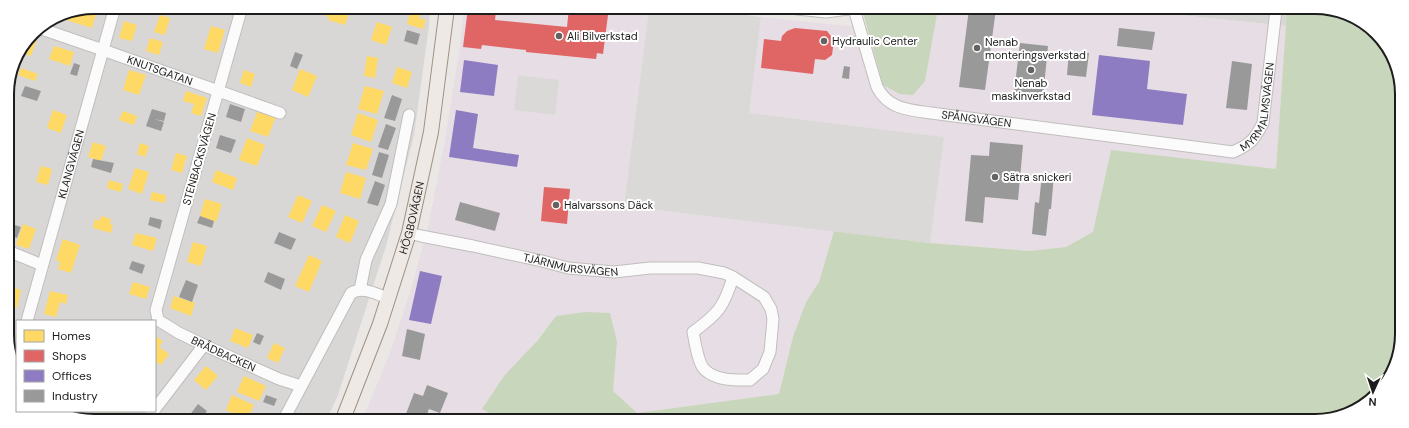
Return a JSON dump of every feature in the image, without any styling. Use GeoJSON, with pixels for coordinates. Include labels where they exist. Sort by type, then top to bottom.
{"type":"FeatureCollection","features":[{"type":"Feature","properties":{"kind":"main road","name":"HÖGBOVÄGEN"},"geometry":{"type":"LineString","coordinates":[[346,414],[380,324],[409,233],[431,132],[446,14]]}},
{"type":"Feature","properties":{"kind":"street","name":"KLANGVÄGEN"},"geometry":{"type":"LineString","coordinates":[[27,320],[113,14]]}},
{"type":"Feature","properties":{"kind":"street","name":"STENBACKSVÄGEN"},"geometry":{"type":"LineString","coordinates":[[156,310],[240,14]]}},
{"type":"Feature","properties":{"kind":"street","name":"SPÅNGVÄGEN"},"geometry":{"type":"LineString","coordinates":[[855,14],[877,87],[882,96],[889,102],[913,110],[931,113],[1166,143]]}},
{"type":"Feature","properties":{"kind":"street","name":"MYRMALMSVÄGEN"},"geometry":{"type":"LineString","coordinates":[[1166,143],[1233,152],[1247,146],[1255,137],[1264,123],[1276,14]]}},
{"type":"Feature","properties":{"kind":"street","name":"KNUTSGATAN"},"geometry":{"type":"LineString","coordinates":[[46,30],[280,113]]}},
{"type":"Feature","properties":{"kind":"street"},"geometry":{"type":"LineString","coordinates":[[360,290],[366,260],[391,204],[409,115]]}},
{"type":"Feature","properties":{"kind":"street","name":"TJÄRNMURSVÄGEN"},"geometry":{"type":"LineString","coordinates":[[409,233],[542,261],[568,268],[614,272],[650,268],[698,268],[724,273],[733,277],[764,297],[771,309],[773,319],[770,352],[763,369],[750,380],[717,378],[704,370],[693,332],[711,318],[721,307],[728,293],[733,277]]}},
{"type":"Feature","properties":{"kind":"street"},"geometry":{"type":"LineString","coordinates":[[14,253],[42,265]]}},
{"type":"Feature","properties":{"kind":"street"},"geometry":{"type":"LineString","coordinates":[[287,414],[351,293],[366,290],[388,298]]}},
{"type":"Feature","properties":{"kind":"street","name":"BRÅDBACKEN"},"geometry":{"type":"LineString","coordinates":[[156,310],[158,320],[180,333],[279,379],[301,386]]}},
{"type":"Feature","properties":{"kind":"street"},"geometry":{"type":"LineString","coordinates":[[156,407],[204,345]]}},
{"type":"Feature","properties":{"kind":"shaded area"},"geometry":{"type":"Polygon","coordinates":[[[94,14],[430,14],[414,135],[386,246],[338,395],[329,414],[84,413],[78,412],[156,412],[156,320],[16,320],[16,350],[14,339],[14,89],[18,68],[27,50],[37,37],[50,27],[63,20],[94,14]]]}},
{"type":"Feature","properties":{"kind":"shaded area"},"geometry":{"type":"Polygon","coordinates":[[[463,14],[648,14],[624,206],[834,231],[819,282],[806,302],[793,337],[779,394],[637,413],[613,391],[617,342],[556,316],[482,409],[491,414],[365,414],[390,353],[412,286],[429,223],[445,140],[460,47],[463,14]]]}},
{"type":"Feature","properties":{"kind":"shaded area"},"geometry":{"type":"Polygon","coordinates":[[[648,14],[737,14],[761,17],[749,113],[944,137],[930,243],[624,206],[648,14]]]}},
{"type":"Feature","properties":{"kind":"shaded area"},"geometry":{"type":"Polygon","coordinates":[[[937,14],[1170,14],[1286,26],[1276,169],[1111,150],[1093,232],[1066,247],[1029,251],[930,243],[943,137],[749,113],[761,17],[867,28],[883,85],[925,81],[937,14]]]}},
{"type":"Feature","properties":{"kind":"shaded area"},"geometry":{"type":"Polygon","coordinates":[[[1170,14],[1287,14],[1286,26],[1170,14]]]}},
{"type":"Feature","properties":{"kind":"shaded area"},"geometry":{"type":"Polygon","coordinates":[[[518,75],[559,80],[555,115],[514,110],[518,75]]]}},
{"type":"Feature","properties":{"kind":"green space"},"geometry":{"type":"Polygon","coordinates":[[[863,14],[937,14],[925,81],[913,95],[900,94],[883,85],[863,14]]]}},
{"type":"Feature","properties":{"kind":"green space"},"geometry":{"type":"Polygon","coordinates":[[[1287,14],[1325,15],[1346,20],[1368,34],[1382,50],[1391,68],[1395,89],[1395,334],[1391,360],[1382,378],[1372,391],[1346,408],[1320,414],[491,414],[482,409],[504,376],[537,341],[556,316],[585,312],[610,313],[617,342],[613,391],[637,413],[779,394],[793,337],[806,302],[819,282],[834,231],[930,243],[1029,251],[1066,247],[1093,232],[1111,150],[1276,169],[1287,14]]]}},
{"type":"Feature","properties":{"kind":"green space"},"geometry":{"type":"Polygon","coordinates":[[[78,412],[127,412],[132,414],[94,414],[78,412]]]}},
{"type":"Feature","properties":{"kind":"building: Homes"},"geometry":{"type":"Polygon","coordinates":[[[96,14],[92,28],[64,19],[96,14]]]}},
{"type":"Feature","properties":{"kind":"building: Homes"},"geometry":{"type":"Polygon","coordinates":[[[322,14],[349,14],[345,25],[328,20],[329,17],[322,14]]]}},
{"type":"Feature","properties":{"kind":"building: Homes"},"geometry":{"type":"Polygon","coordinates":[[[410,14],[421,14],[419,18],[426,20],[423,29],[407,24],[410,14]]]}},
{"type":"Feature","properties":{"kind":"building: Homes"},"geometry":{"type":"Polygon","coordinates":[[[160,15],[170,18],[165,35],[154,32],[160,15]]]}},
{"type":"Feature","properties":{"kind":"building: Homes"},"geometry":{"type":"Polygon","coordinates":[[[124,21],[137,25],[132,41],[119,38],[124,21]]]}},
{"type":"Feature","properties":{"kind":"building: Homes"},"geometry":{"type":"Polygon","coordinates":[[[377,22],[392,27],[386,45],[371,40],[377,22]]]}},
{"type":"Feature","properties":{"kind":"building: Homes"},"geometry":{"type":"Polygon","coordinates":[[[211,26],[225,30],[218,53],[204,49],[211,26]]]}},
{"type":"Feature","properties":{"kind":"building: Homes"},"geometry":{"type":"Polygon","coordinates":[[[150,38],[163,42],[159,55],[146,51],[150,38]]]}},
{"type":"Feature","properties":{"kind":"building: Homes"},"geometry":{"type":"Polygon","coordinates":[[[36,39],[37,39],[31,56],[25,54],[36,39]]]}},
{"type":"Feature","properties":{"kind":"building: Homes"},"geometry":{"type":"Polygon","coordinates":[[[54,46],[74,52],[70,66],[49,59],[54,46]]]}},
{"type":"Feature","properties":{"kind":"building: Homes"},"geometry":{"type":"Polygon","coordinates":[[[367,56],[378,58],[375,78],[364,76],[367,56]]]}},
{"type":"Feature","properties":{"kind":"building: Homes"},"geometry":{"type":"Polygon","coordinates":[[[397,67],[412,72],[407,88],[392,83],[397,67]]]}},
{"type":"Feature","properties":{"kind":"building: Homes"},"geometry":{"type":"Polygon","coordinates":[[[21,68],[38,74],[35,81],[18,75],[21,68]]]}},
{"type":"Feature","properties":{"kind":"building: Homes"},"geometry":{"type":"Polygon","coordinates":[[[300,69],[317,76],[308,97],[292,90],[300,69]]]}},
{"type":"Feature","properties":{"kind":"building: Homes"},"geometry":{"type":"Polygon","coordinates":[[[129,70],[146,75],[139,95],[123,90],[129,70]]]}},
{"type":"Feature","properties":{"kind":"building: Homes"},"geometry":{"type":"Polygon","coordinates":[[[244,70],[255,74],[251,87],[240,83],[244,70]]]}},
{"type":"Feature","properties":{"kind":"building: Homes"},"geometry":{"type":"Polygon","coordinates":[[[365,86],[384,91],[377,114],[358,109],[365,86]]]}},
{"type":"Feature","properties":{"kind":"building: Homes"},"geometry":{"type":"Polygon","coordinates":[[[186,91],[207,98],[201,116],[191,113],[194,104],[183,101],[186,91]]]}},
{"type":"Feature","properties":{"kind":"building: Homes"},"geometry":{"type":"Polygon","coordinates":[[[53,110],[67,115],[61,133],[47,128],[53,110]]]}},
{"type":"Feature","properties":{"kind":"building: Homes"},"geometry":{"type":"Polygon","coordinates":[[[258,110],[276,116],[268,137],[250,131],[258,110]]]}},
{"type":"Feature","properties":{"kind":"building: Homes"},"geometry":{"type":"Polygon","coordinates":[[[123,111],[137,116],[134,125],[119,120],[123,111]]]}},
{"type":"Feature","properties":{"kind":"building: Homes"},"geometry":{"type":"Polygon","coordinates":[[[358,113],[378,120],[371,142],[351,135],[358,113]]]}},
{"type":"Feature","properties":{"kind":"building: Homes"},"geometry":{"type":"Polygon","coordinates":[[[247,138],[265,145],[257,166],[239,160],[247,138]]]}},
{"type":"Feature","properties":{"kind":"building: Homes"},"geometry":{"type":"Polygon","coordinates":[[[93,142],[106,146],[101,161],[88,157],[93,142]]]}},
{"type":"Feature","properties":{"kind":"building: Homes"},"geometry":{"type":"Polygon","coordinates":[[[140,143],[149,146],[145,157],[137,154],[140,143]]]}},
{"type":"Feature","properties":{"kind":"building: Homes"},"geometry":{"type":"Polygon","coordinates":[[[353,143],[373,149],[366,170],[346,165],[353,143]]]}},
{"type":"Feature","properties":{"kind":"building: Homes"},"geometry":{"type":"Polygon","coordinates":[[[176,153],[187,156],[182,173],[171,170],[176,153]]]}},
{"type":"Feature","properties":{"kind":"building: Homes"},"geometry":{"type":"Polygon","coordinates":[[[41,166],[52,169],[48,185],[36,182],[41,166]]]}},
{"type":"Feature","properties":{"kind":"building: Homes"},"geometry":{"type":"Polygon","coordinates":[[[135,168],[149,172],[142,194],[128,189],[135,168]]]}},
{"type":"Feature","properties":{"kind":"building: Homes"},"geometry":{"type":"Polygon","coordinates":[[[216,170],[237,178],[233,190],[212,182],[216,170]]]}},
{"type":"Feature","properties":{"kind":"building: Homes"},"geometry":{"type":"Polygon","coordinates":[[[346,172],[366,178],[360,199],[340,193],[346,172]]]}},
{"type":"Feature","properties":{"kind":"building: Homes"},"geometry":{"type":"Polygon","coordinates":[[[109,180],[123,184],[121,192],[107,188],[109,180]]]}},
{"type":"Feature","properties":{"kind":"building: Homes"},"geometry":{"type":"Polygon","coordinates":[[[152,192],[166,195],[165,203],[150,200],[152,192]]]}},
{"type":"Feature","properties":{"kind":"building: Homes"},"geometry":{"type":"Polygon","coordinates":[[[298,195],[312,201],[302,223],[288,217],[298,195]]]}},
{"type":"Feature","properties":{"kind":"building: Homes"},"geometry":{"type":"Polygon","coordinates":[[[205,199],[222,204],[216,222],[200,216],[205,199]]]}},
{"type":"Feature","properties":{"kind":"building: Homes"},"geometry":{"type":"Polygon","coordinates":[[[322,205],[336,211],[326,232],[312,226],[322,205]]]}},
{"type":"Feature","properties":{"kind":"building: Homes"},"geometry":{"type":"Polygon","coordinates":[[[345,215],[359,221],[350,243],[336,237],[345,215]]]}},
{"type":"Feature","properties":{"kind":"building: Homes"},"geometry":{"type":"Polygon","coordinates":[[[101,216],[111,219],[110,224],[113,225],[111,233],[93,228],[95,219],[100,221],[101,216]]]}},
{"type":"Feature","properties":{"kind":"building: Homes"},"geometry":{"type":"Polygon","coordinates":[[[23,224],[36,229],[29,249],[16,245],[23,224]]]}},
{"type":"Feature","properties":{"kind":"building: Homes"},"geometry":{"type":"Polygon","coordinates":[[[136,233],[157,238],[153,251],[132,245],[136,233]]]}},
{"type":"Feature","properties":{"kind":"building: Homes"},"geometry":{"type":"Polygon","coordinates":[[[63,239],[80,245],[71,273],[58,269],[60,262],[56,260],[63,239]]]}},
{"type":"Feature","properties":{"kind":"building: Homes"},"geometry":{"type":"Polygon","coordinates":[[[193,242],[207,246],[201,266],[187,262],[193,242]]]}},
{"type":"Feature","properties":{"kind":"building: Homes"},"geometry":{"type":"Polygon","coordinates":[[[309,255],[322,261],[309,292],[295,286],[309,255]]]}},
{"type":"Feature","properties":{"kind":"building: Homes"},"geometry":{"type":"Polygon","coordinates":[[[133,282],[150,287],[146,299],[129,294],[133,282]]]}},
{"type":"Feature","properties":{"kind":"building: Homes"},"geometry":{"type":"Polygon","coordinates":[[[14,288],[21,290],[17,308],[14,307],[14,288]]]}},
{"type":"Feature","properties":{"kind":"building: Homes"},"geometry":{"type":"Polygon","coordinates":[[[50,291],[68,295],[66,304],[60,302],[56,317],[44,314],[50,291]]]}},
{"type":"Feature","properties":{"kind":"building: Homes"},"geometry":{"type":"Polygon","coordinates":[[[174,296],[195,303],[191,316],[170,308],[174,296]]]}},
{"type":"Feature","properties":{"kind":"building: Homes"},"geometry":{"type":"Polygon","coordinates":[[[235,328],[253,335],[248,348],[230,341],[235,328]]]}},
{"type":"Feature","properties":{"kind":"building: Homes"},"geometry":{"type":"Polygon","coordinates":[[[156,337],[163,341],[159,347],[169,354],[161,365],[156,362],[156,337]]]}},
{"type":"Feature","properties":{"kind":"building: Homes"},"geometry":{"type":"Polygon","coordinates":[[[274,343],[285,348],[278,363],[267,358],[274,343]]]}},
{"type":"Feature","properties":{"kind":"building: Homes"},"geometry":{"type":"Polygon","coordinates":[[[206,366],[218,376],[206,390],[194,380],[206,366]]]}},
{"type":"Feature","properties":{"kind":"building: Homes"},"geometry":{"type":"Polygon","coordinates":[[[244,376],[266,386],[259,401],[237,392],[244,376]]]}},
{"type":"Feature","properties":{"kind":"building: Homes"},"geometry":{"type":"Polygon","coordinates":[[[232,395],[254,405],[250,414],[235,414],[226,410],[232,395]]]}},
{"type":"Feature","properties":{"kind":"building: Shops"},"geometry":{"type":"Polygon","coordinates":[[[467,14],[496,14],[495,20],[567,27],[568,14],[608,15],[603,54],[597,53],[596,59],[526,52],[526,50],[482,45],[481,49],[463,47],[467,14]]]}},
{"type":"Feature","properties":{"kind":"building: Shops"},"geometry":{"type":"Polygon","coordinates":[[[795,28],[827,31],[834,40],[832,55],[825,60],[815,59],[813,74],[761,68],[764,39],[781,41],[782,36],[787,31],[795,28]]]}},
{"type":"Feature","properties":{"kind":"building: Shops","name":"Halvarssons Däck"},"geometry":{"type":"Polygon","coordinates":[[[544,187],[570,189],[567,224],[541,221],[544,187]]]}},
{"type":"Feature","properties":{"kind":"building: Offices"},"geometry":{"type":"Polygon","coordinates":[[[1099,55],[1150,61],[1147,89],[1187,94],[1183,125],[1092,115],[1099,55]]]}},
{"type":"Feature","properties":{"kind":"building: Offices"},"geometry":{"type":"Polygon","coordinates":[[[464,60],[498,65],[494,96],[460,92],[464,60]]]}},
{"type":"Feature","properties":{"kind":"building: Offices"},"geometry":{"type":"Polygon","coordinates":[[[456,110],[478,114],[473,148],[519,155],[517,167],[449,157],[456,110]]]}},
{"type":"Feature","properties":{"kind":"building: Offices"},"geometry":{"type":"Polygon","coordinates":[[[420,271],[442,276],[431,324],[409,320],[420,271]]]}},
{"type":"Feature","properties":{"kind":"building: Industry","name":"Nenab monteringsverkstad"},"geometry":{"type":"Polygon","coordinates":[[[968,14],[995,14],[985,90],[959,87],[968,14]]]}},
{"type":"Feature","properties":{"kind":"building: Industry"},"geometry":{"type":"Polygon","coordinates":[[[1119,28],[1155,32],[1152,50],[1117,46],[1119,28]]]}},
{"type":"Feature","properties":{"kind":"building: Industry"},"geometry":{"type":"Polygon","coordinates":[[[407,30],[420,34],[417,45],[404,41],[407,30]]]}},
{"type":"Feature","properties":{"kind":"building: Industry","name":"Nenab maskinverkstad"},"geometry":{"type":"Polygon","coordinates":[[[1020,43],[1048,46],[1043,97],[1014,93],[1020,43]]]}},
{"type":"Feature","properties":{"kind":"building: Industry"},"geometry":{"type":"Polygon","coordinates":[[[1069,51],[1089,53],[1086,77],[1067,75],[1069,51]]]}},
{"type":"Feature","properties":{"kind":"building: Industry"},"geometry":{"type":"Polygon","coordinates":[[[295,52],[303,55],[297,69],[290,66],[295,52]]]}},
{"type":"Feature","properties":{"kind":"building: Industry"},"geometry":{"type":"Polygon","coordinates":[[[1232,61],[1252,64],[1247,110],[1226,108],[1232,61]]]}},
{"type":"Feature","properties":{"kind":"building: Industry"},"geometry":{"type":"Polygon","coordinates":[[[74,63],[80,65],[77,76],[70,74],[74,63]]]}},
{"type":"Feature","properties":{"kind":"building: Industry"},"geometry":{"type":"Polygon","coordinates":[[[844,66],[850,67],[849,79],[842,78],[844,66]]]}},
{"type":"Feature","properties":{"kind":"building: Industry"},"geometry":{"type":"Polygon","coordinates":[[[25,86],[41,91],[37,101],[21,96],[25,86]]]}},
{"type":"Feature","properties":{"kind":"building: Industry"},"geometry":{"type":"Polygon","coordinates":[[[392,95],[402,99],[395,121],[384,118],[392,95]]]}},
{"type":"Feature","properties":{"kind":"building: Industry"},"geometry":{"type":"Polygon","coordinates":[[[230,104],[245,109],[241,122],[226,117],[230,104]]]}},
{"type":"Feature","properties":{"kind":"building: Industry"},"geometry":{"type":"Polygon","coordinates":[[[152,109],[166,113],[164,121],[154,119],[164,122],[161,131],[146,126],[152,109]]]}},
{"type":"Feature","properties":{"kind":"building: Industry"},"geometry":{"type":"Polygon","coordinates":[[[386,124],[396,128],[388,150],[378,147],[386,124]]]}},
{"type":"Feature","properties":{"kind":"building: Industry"},"geometry":{"type":"Polygon","coordinates":[[[220,135],[236,140],[231,153],[216,148],[220,135]]]}},
{"type":"Feature","properties":{"kind":"building: Industry","name":"Sätra snickeri"},"geometry":{"type":"Polygon","coordinates":[[[990,142],[1023,145],[1018,200],[985,197],[983,223],[965,221],[971,155],[989,156],[990,142]]]}},
{"type":"Feature","properties":{"kind":"building: Industry"},"geometry":{"type":"Polygon","coordinates":[[[379,152],[389,155],[382,178],[372,175],[379,152]]]}},
{"type":"Feature","properties":{"kind":"building: Industry"},"geometry":{"type":"Polygon","coordinates":[[[93,159],[114,163],[111,173],[91,167],[93,159]]]}},
{"type":"Feature","properties":{"kind":"building: Industry"},"geometry":{"type":"Polygon","coordinates":[[[1042,174],[1054,175],[1051,209],[1049,209],[1046,236],[1032,234],[1035,202],[1039,203],[1042,174]]]}},
{"type":"Feature","properties":{"kind":"building: Industry"},"geometry":{"type":"Polygon","coordinates":[[[375,181],[385,185],[378,206],[367,203],[375,181]]]}},
{"type":"Feature","properties":{"kind":"building: Industry"},"geometry":{"type":"Polygon","coordinates":[[[460,202],[500,213],[495,231],[455,220],[460,202]]]}},
{"type":"Feature","properties":{"kind":"building: Industry"},"geometry":{"type":"Polygon","coordinates":[[[200,216],[214,221],[212,228],[197,223],[200,216]]]}},
{"type":"Feature","properties":{"kind":"building: Industry"},"geometry":{"type":"Polygon","coordinates":[[[150,217],[162,220],[160,229],[148,225],[150,217]]]}},
{"type":"Feature","properties":{"kind":"building: Industry"},"geometry":{"type":"Polygon","coordinates":[[[14,225],[21,227],[17,238],[14,237],[14,225]]]}},
{"type":"Feature","properties":{"kind":"building: Industry"},"geometry":{"type":"Polygon","coordinates":[[[279,232],[296,239],[291,250],[274,243],[279,232]]]}},
{"type":"Feature","properties":{"kind":"building: Industry"},"geometry":{"type":"Polygon","coordinates":[[[132,261],[145,265],[142,274],[129,269],[132,261]]]}},
{"type":"Feature","properties":{"kind":"building: Industry"},"geometry":{"type":"Polygon","coordinates":[[[268,272],[285,279],[281,290],[264,282],[268,272]]]}},
{"type":"Feature","properties":{"kind":"building: Industry"},"geometry":{"type":"Polygon","coordinates":[[[186,280],[198,285],[192,302],[179,297],[186,280]]]}},
{"type":"Feature","properties":{"kind":"building: Industry"},"geometry":{"type":"Polygon","coordinates":[[[407,329],[425,334],[420,360],[402,356],[407,329]]]}},
{"type":"Feature","properties":{"kind":"building: Industry"},"geometry":{"type":"Polygon","coordinates":[[[257,333],[264,336],[260,345],[253,342],[257,333]]]}},
{"type":"Feature","properties":{"kind":"building: Industry"},"geometry":{"type":"Polygon","coordinates":[[[427,385],[448,393],[440,413],[429,409],[427,414],[406,414],[414,393],[423,396],[427,385]]]}},
{"type":"Feature","properties":{"kind":"building: Industry"},"geometry":{"type":"Polygon","coordinates":[[[266,395],[277,399],[274,406],[263,402],[266,395]]]}},
{"type":"Feature","properties":{"kind":"building: Industry"},"geometry":{"type":"Polygon","coordinates":[[[198,404],[207,411],[205,414],[190,414],[198,404]]]}},
{"type":"Feature","properties":{"kind":"place","name":"Ali Bilverkstad"},"geometry":{"type":"Point","coordinates":[559,36]}},
{"type":"Feature","properties":{"kind":"place","name":"Hydraulic Center"},"geometry":{"type":"Point","coordinates":[824,41]}},
{"type":"Feature","properties":{"kind":"place","name":"Nenab monteringsverkstad"},"geometry":{"type":"Point","coordinates":[977,48]}},
{"type":"Feature","properties":{"kind":"place","name":"Nenab maskinverkstad"},"geometry":{"type":"Point","coordinates":[1031,70]}},
{"type":"Feature","properties":{"kind":"place","name":"Sätra snickeri"},"geometry":{"type":"Point","coordinates":[995,177]}},
{"type":"Feature","properties":{"kind":"place","name":"Halvarssons Däck"},"geometry":{"type":"Point","coordinates":[556,205]}}]}
